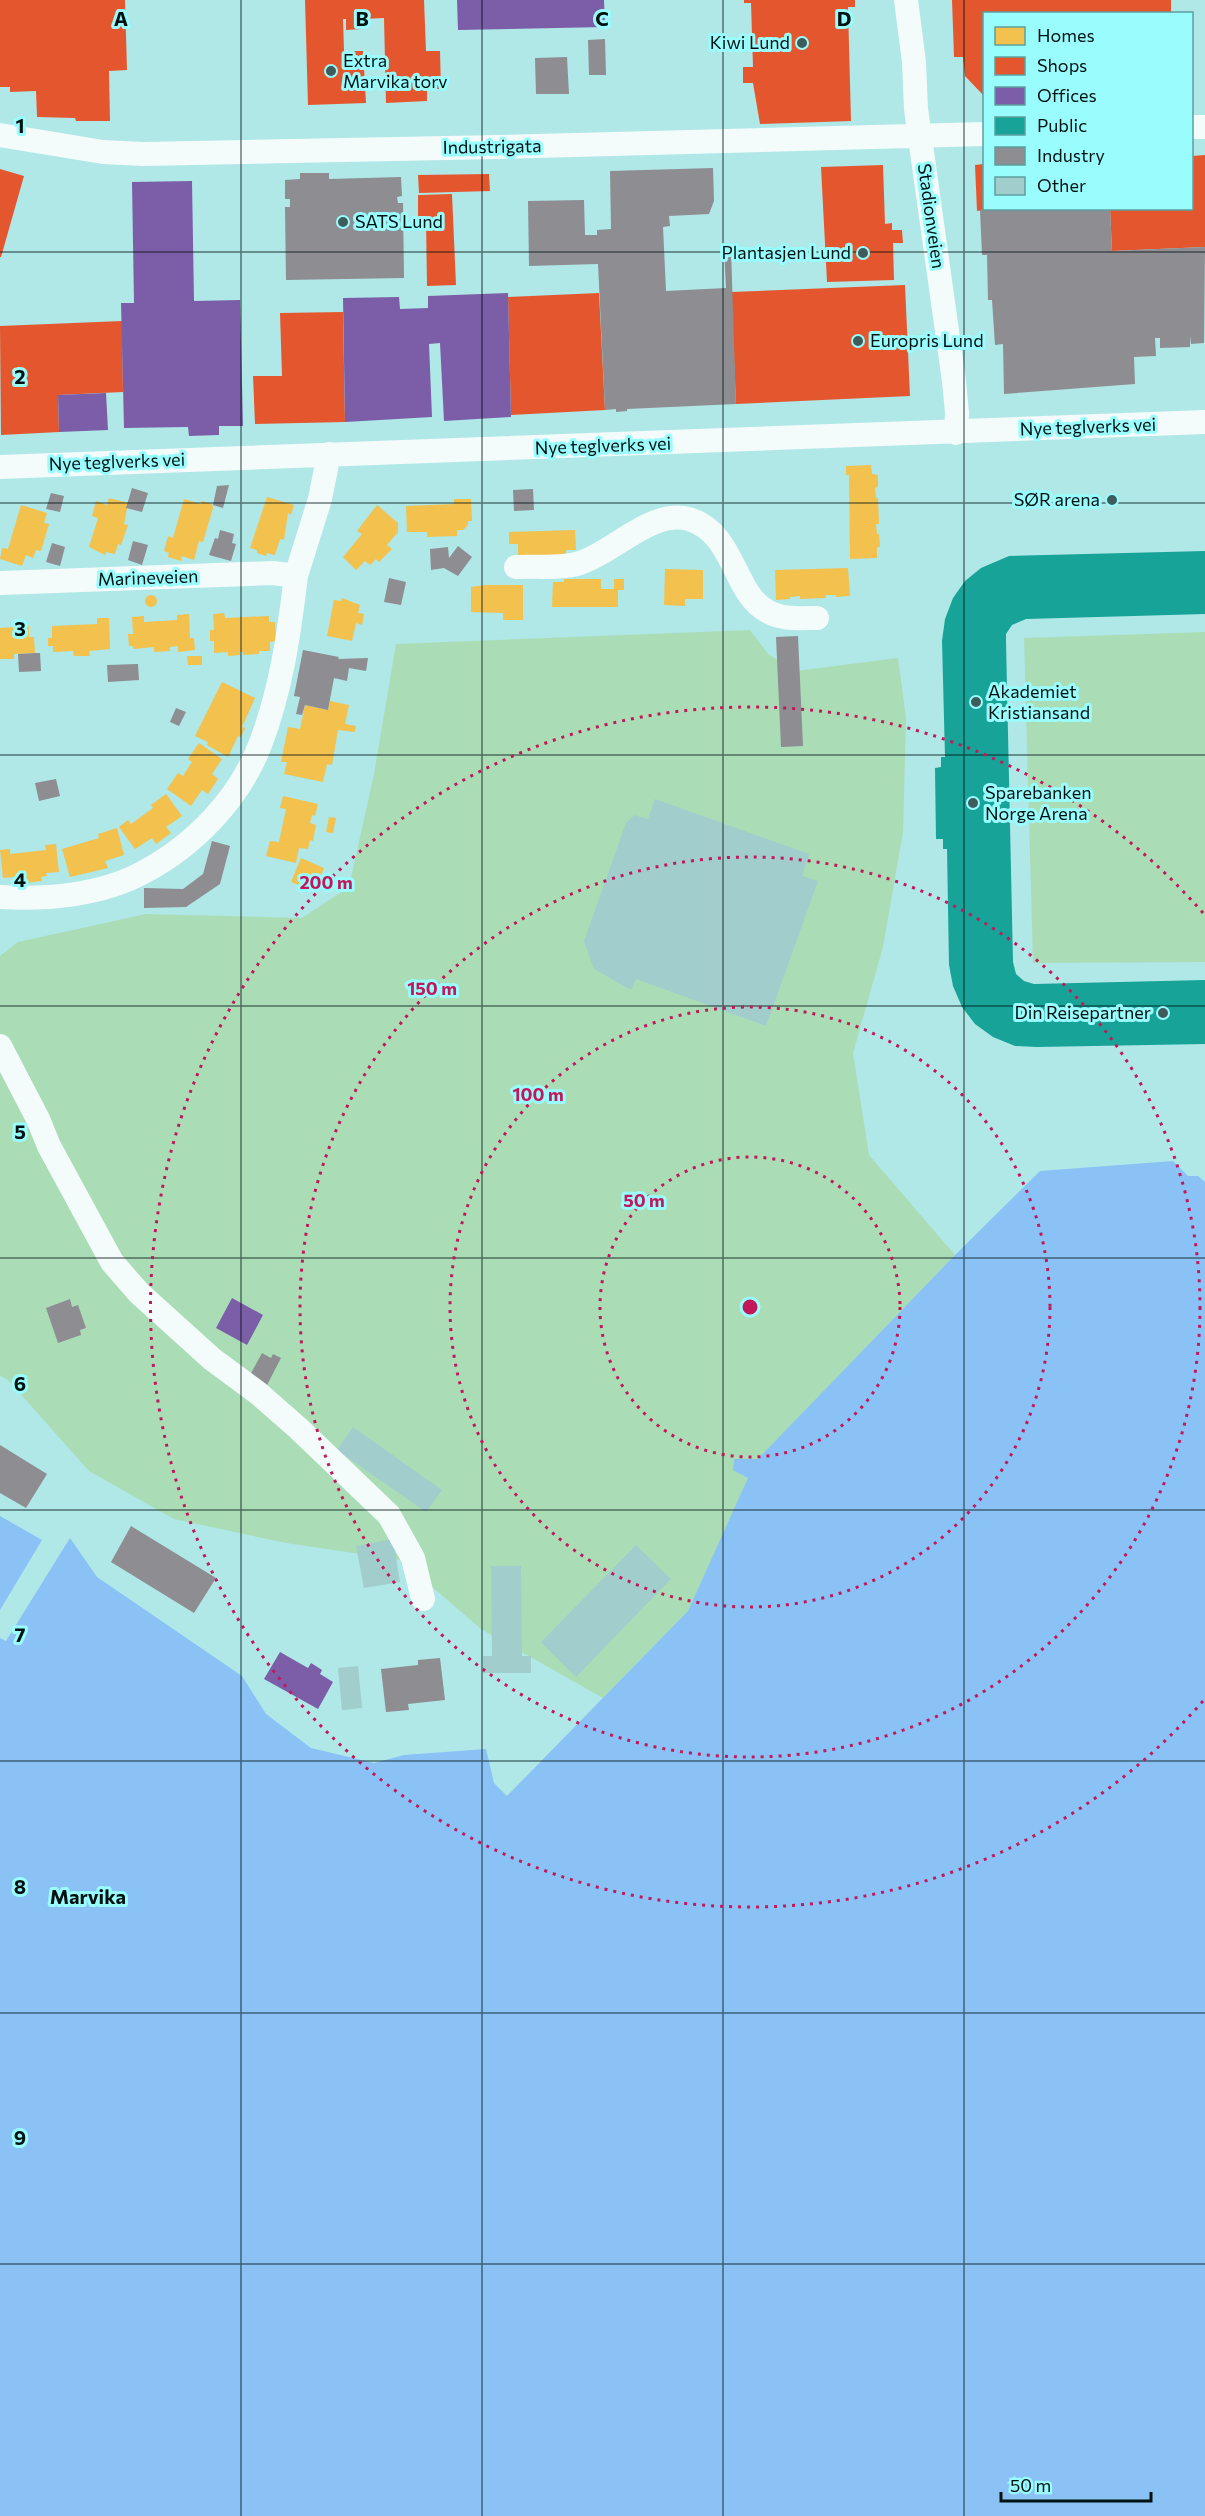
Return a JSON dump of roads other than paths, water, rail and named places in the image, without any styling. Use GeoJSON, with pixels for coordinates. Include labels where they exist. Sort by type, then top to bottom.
{"type":"FeatureCollection","features":[{"type":"Feature","properties":{"kind":"street","name":"Stadionveien"},"geometry":{"type":"LineString","coordinates":[[906,0],[920,136],[954,381],[957,412],[956,433]]}},
{"type":"Feature","properties":{"kind":"street","name":"Industrigata"},"geometry":{"type":"LineString","coordinates":[[0,135],[103,152],[143,154],[983,134]]}},
{"type":"Feature","properties":{"kind":"street","name":"Nye teglverks vei"},"geometry":{"type":"LineString","coordinates":[[0,467],[1205,422]]}},
{"type":"Feature","properties":{"kind":"street"},"geometry":{"type":"LineString","coordinates":[[0,897],[74,893],[110,886],[142,873],[197,834],[223,810],[259,747],[270,716],[287,647],[296,576],[320,499],[329,454]]}},
{"type":"Feature","properties":{"kind":"street"},"geometry":{"type":"LineString","coordinates":[[516,567],[582,563],[650,524],[673,516],[690,520],[711,532],[734,564],[751,598],[767,611],[785,618],[817,618]]}},
{"type":"Feature","properties":{"kind":"street","name":"Marineveien"},"geometry":{"type":"LineString","coordinates":[[0,584],[273,573],[296,576]]}},
{"type":"Feature","properties":{"kind":"street"},"geometry":{"type":"LineString","coordinates":[[0,1046],[29,1101],[49,1146],[112,1262],[139,1293],[212,1359],[298,1428],[389,1515],[413,1558],[423,1599]]}},
{"type":"Feature","properties":{"kind":"water"},"geometry":{"type":"Polygon","coordinates":[[[1173,1161],[1188,1176],[1198,1176],[1205,1182],[1205,2516],[0,2516],[0,1638],[6,1641],[70,1538],[97,1577],[242,1676],[266,1714],[311,1748],[374,1763],[404,1755],[486,1749],[494,1783],[507,1796],[688,1611],[748,1478],[733,1470],[734,1459],[758,1459],[955,1255],[1040,1171],[1173,1161]]]}},
{"type":"Feature","properties":{"kind":"water"},"geometry":{"type":"Polygon","coordinates":[[[0,1516],[42,1540],[0,1610],[0,1516]]]}},
{"type":"Feature","properties":{"kind":"place","name":"Kiwi Lund"},"geometry":{"type":"Point","coordinates":[802,43]}},
{"type":"Feature","properties":{"kind":"place","name":"Extra Marvika torv"},"geometry":{"type":"Point","coordinates":[331,71]}},
{"type":"Feature","properties":{"kind":"place","name":"SATS Lund"},"geometry":{"type":"Point","coordinates":[343,222]}},
{"type":"Feature","properties":{"kind":"place","name":"Plantasjen Lund"},"geometry":{"type":"Point","coordinates":[863,253]}},
{"type":"Feature","properties":{"kind":"place","name":"Europris Lund"},"geometry":{"type":"Point","coordinates":[858,341]}},
{"type":"Feature","properties":{"kind":"place","name":"SØR arena"},"geometry":{"type":"Point","coordinates":[1112,500]}},
{"type":"Feature","properties":{"kind":"place","name":"Akademiet Kristiansand"},"geometry":{"type":"Point","coordinates":[976,702]}},
{"type":"Feature","properties":{"kind":"place","name":"Sparebanken Norge Arena"},"geometry":{"type":"Point","coordinates":[973,803]}},
{"type":"Feature","properties":{"kind":"place","name":"Din Reisepartner"},"geometry":{"type":"Point","coordinates":[1163,1013]}},
{"type":"Feature","properties":{"kind":"district","name":"Marvika"},"geometry":{"type":"Point","coordinates":[88,1897]}}]}
